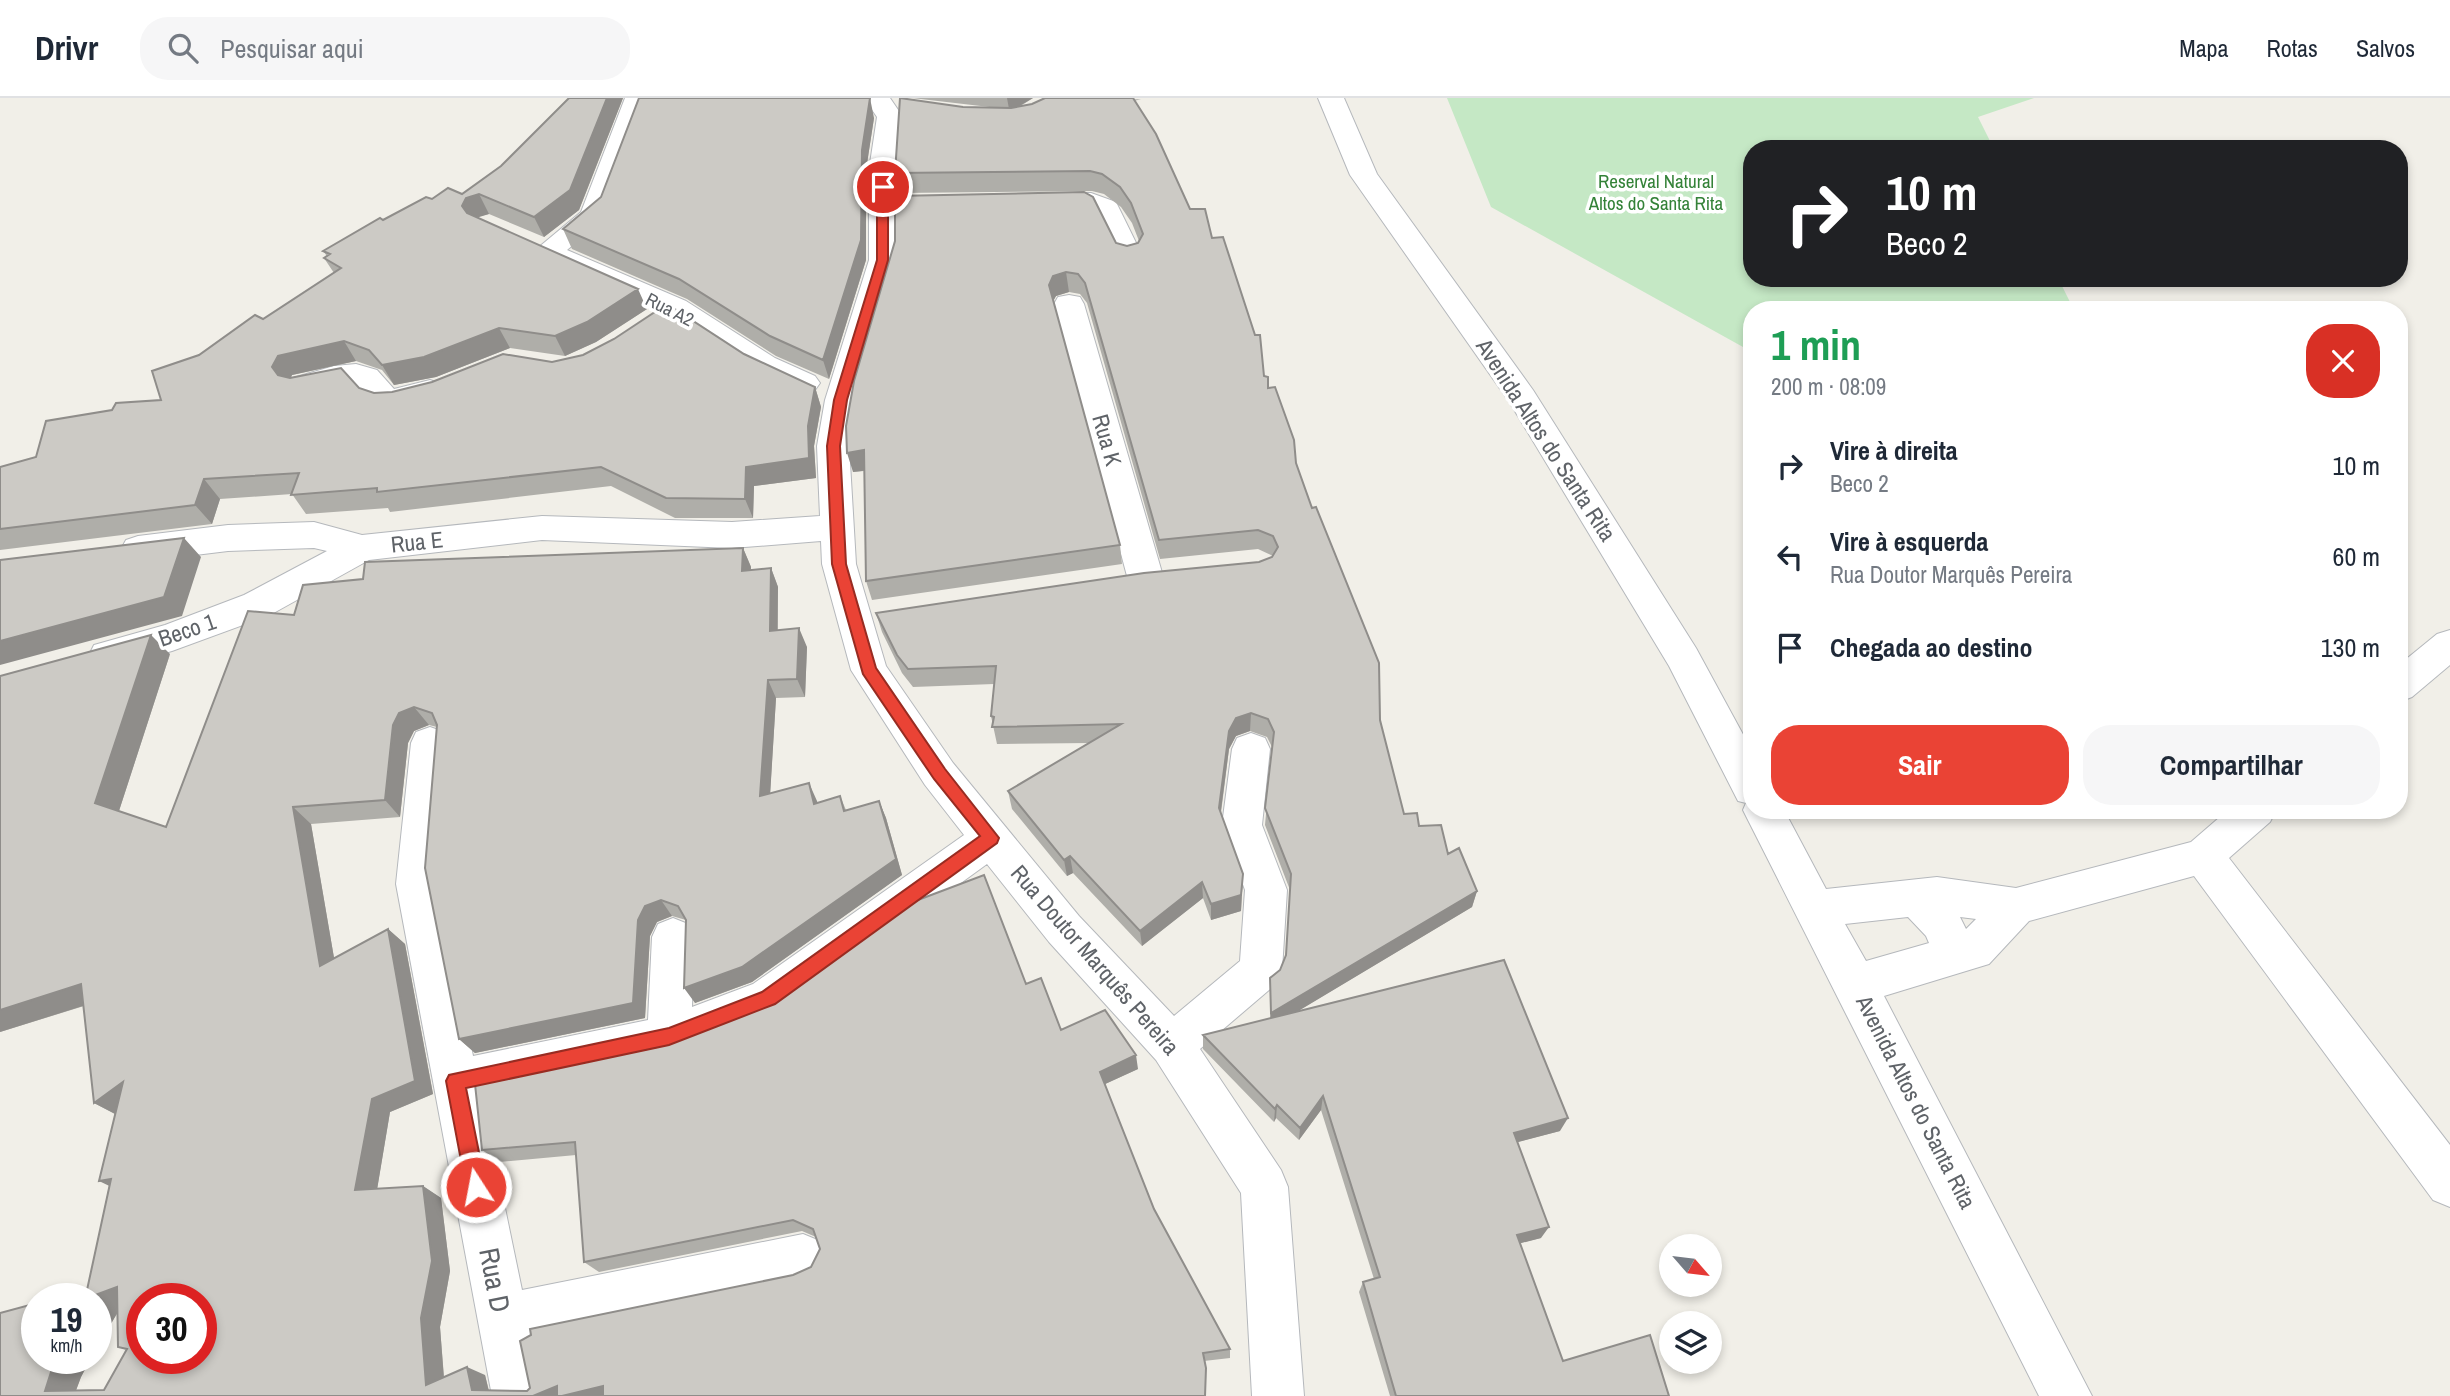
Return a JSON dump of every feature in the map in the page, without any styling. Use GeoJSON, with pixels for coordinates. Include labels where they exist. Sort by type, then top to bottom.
{"type":"FeatureCollection","features":[{"type":"Feature","properties":{"kind":"street","name":"Rua A2"},"geometry":{"type":"LineString","coordinates":[[638,98],[593,216],[535,246],[675,308],[764,365],[841,400]]}},
{"type":"Feature","properties":{"kind":"street","name":"Avenida Altos do Santa Rita"},"geometry":{"type":"LineString","coordinates":[[1331,98],[1364,175],[1522,397],[1683,658],[1743,772]]}},
{"type":"Feature","properties":{"kind":"street","name":"Rua Doutor Marquês Pereira"},"geometry":{"type":"LineString","coordinates":[[889,103],[890,117],[883,170],[896,204],[883,260],[841,400],[833,446],[839,564],[868,617],[869,670],[939,774],[1065,929],[1172,1045],[1264,1187],[1278,1396]]}},
{"type":"Feature","properties":{"kind":"street"},"geometry":{"type":"LineString","coordinates":[[1015,202],[1081,200],[1100,204],[1111,213],[1128,255]]}},
{"type":"Feature","properties":{"kind":"street","name":"Rua K"},"geometry":{"type":"LineString","coordinates":[[1069,303],[1131,578],[1183,573]]}},
{"type":"Feature","properties":{"kind":"street"},"geometry":{"type":"LineString","coordinates":[[640,329],[675,308]]}},
{"type":"Feature","properties":{"kind":"street"},"geometry":{"type":"LineString","coordinates":[[304,385],[357,374],[370,379],[383,397],[395,400],[417,396],[455,382]]}},
{"type":"Feature","properties":{"kind":"street","name":"Rua E"},"geometry":{"type":"LineString","coordinates":[[107,553],[228,538],[314,534],[362,548],[542,528],[732,535],[837,527]]}},
{"type":"Feature","properties":{"kind":"street","name":"Beco 1"},"geometry":{"type":"LineString","coordinates":[[79,662],[172,637],[257,605],[362,548]]}},
{"type":"Feature","properties":{"kind":"street"},"geometry":{"type":"LineString","coordinates":[[2408,679],[2450,644]]}},
{"type":"Feature","properties":{"kind":"street","name":"Rua D"},"geometry":{"type":"LineString","coordinates":[[430,743],[417,884],[518,1396]]}},
{"type":"Feature","properties":{"kind":"street"},"geometry":{"type":"LineString","coordinates":[[1172,1045],[1261,970],[1266,890],[1242,825],[1251,749]]}},
{"type":"Feature","properties":{"kind":"street","name":"Avenida Altos do Santa Rita"},"geometry":{"type":"LineString","coordinates":[[1768,819],[2066,1396]]}},
{"type":"Feature","properties":{"kind":"street"},"geometry":{"type":"LineString","coordinates":[[1815,909],[1937,895],[2016,906],[2203,856],[2246,819]]}},
{"type":"Feature","properties":{"kind":"street"},"geometry":{"type":"LineString","coordinates":[[456,1081],[669,1037],[768,998],[991,838]]}},
{"type":"Feature","properties":{"kind":"street"},"geometry":{"type":"LineString","coordinates":[[2203,856],[2450,1183]]}},
{"type":"Feature","properties":{"kind":"street"},"geometry":{"type":"LineString","coordinates":[[1916,897],[1943,926],[1955,956]]}},
{"type":"Feature","properties":{"kind":"street"},"geometry":{"type":"LineString","coordinates":[[1855,984],[1975,950],[2016,906]]}},
{"type":"Feature","properties":{"kind":"street"},"geometry":{"type":"LineString","coordinates":[[669,1037],[673,937]]}},
{"type":"Feature","properties":{"kind":"street"},"geometry":{"type":"LineString","coordinates":[[502,1318],[803,1258]]}},
{"type":"Feature","properties":{"kind":"green space","name":"Reserval Natural Altos do Santa Rita"},"geometry":{"type":"Polygon","coordinates":[[[1447,98],[2034,98],[1978,117],[1990,140],[1743,140],[1743,287],[2062,287],[2070,301],[1743,301],[1743,347],[1491,207],[1447,98]]]}},
{"type":"Feature","properties":{"kind":"building"},"geometry":{"type":"Polygon","coordinates":[[[569,98],[607,98],[570,190],[534,217],[479,194],[466,198],[462,206],[467,213],[638,289],[587,322],[555,336],[499,328],[424,357],[382,365],[369,350],[344,341],[278,356],[272,367],[278,375],[290,378],[341,368],[359,388],[374,393],[392,392],[432,382],[503,354],[552,362],[583,355],[614,339],[667,304],[744,354],[815,387],[808,426],[809,458],[746,467],[745,499],[666,498],[601,467],[377,492],[377,488],[291,495],[299,473],[204,479],[195,505],[0,529],[0,467],[36,457],[46,421],[112,410],[116,403],[161,400],[152,371],[199,355],[255,315],[263,319],[341,268],[324,258],[330,254],[323,251],[380,218],[383,220],[426,197],[432,199],[448,188],[462,194],[501,166],[569,98]]]}},
{"type":"Feature","properties":{"kind":"building"},"geometry":{"type":"Polygon","coordinates":[[[639,98],[870,98],[862,150],[861,240],[823,360],[770,336],[679,279],[563,229],[601,197],[639,98]]]}},
{"type":"Feature","properties":{"kind":"building"},"geometry":{"type":"Polygon","coordinates":[[[900,98],[963,107],[1011,108],[1045,98],[1133,98],[1156,134],[1190,209],[1205,209],[1212,238],[1223,237],[1255,335],[1260,335],[1264,376],[1268,377],[1268,388],[1275,387],[1294,440],[1296,463],[1312,508],[1316,507],[1379,663],[1380,720],[1404,814],[1417,813],[1419,826],[1441,825],[1448,854],[1459,848],[1477,891],[1271,1013],[1270,978],[1280,970],[1286,955],[1291,874],[1265,808],[1274,732],[1268,719],[1251,713],[1236,718],[1229,731],[1219,808],[1243,874],[1241,895],[1211,904],[1202,882],[1140,931],[1070,856],[1064,860],[1008,791],[1121,724],[992,727],[996,666],[908,669],[897,655],[876,613],[1144,573],[1259,562],[1272,557],[1278,547],[1273,536],[1258,530],[1159,540],[1085,283],[1078,274],[1066,272],[1053,276],[1049,285],[1120,545],[866,581],[864,450],[847,453],[846,426],[854,381],[895,241],[895,196],[1084,192],[1093,197],[1116,243],[1127,246],[1138,243],[1143,234],[1131,203],[1120,187],[1102,174],[1090,171],[895,173],[900,98]]]}},
{"type":"Feature","properties":{"kind":"building"},"geometry":{"type":"Polygon","coordinates":[[[184,538],[164,597],[0,641],[0,560],[184,538]]]}},
{"type":"Feature","properties":{"kind":"building"},"geometry":{"type":"Polygon","coordinates":[[[743,548],[742,571],[771,568],[770,631],[799,628],[797,679],[768,680],[760,796],[809,783],[814,804],[840,796],[844,811],[879,801],[896,859],[742,967],[684,988],[686,920],[678,906],[661,900],[645,906],[638,920],[633,1003],[459,1039],[425,868],[437,725],[432,713],[414,707],[399,713],[393,725],[385,800],[293,807],[320,966],[388,929],[415,1081],[372,1099],[355,1190],[423,1186],[432,1261],[421,1318],[426,1385],[467,1367],[472,1390],[527,1391],[530,1388],[520,1341],[531,1335],[530,1329],[793,1275],[811,1267],[820,1249],[813,1229],[793,1220],[584,1262],[575,1142],[482,1150],[475,1084],[657,1047],[775,1000],[910,903],[984,875],[1026,984],[1041,978],[1061,1030],[1105,1010],[1136,1055],[1100,1072],[1154,1209],[1230,1349],[1203,1353],[1206,1368],[1205,1396],[603,1396],[603,1386],[557,1396],[557,1386],[533,1396],[0,1396],[0,1313],[21,1307],[21,1374],[50,1374],[45,1391],[104,1390],[126,1351],[126,1374],[217,1374],[217,1283],[126,1283],[126,1349],[118,1347],[117,1287],[112,1289],[112,1283],[89,1283],[111,1179],[99,1181],[123,1082],[94,1103],[81,984],[0,1010],[0,676],[151,635],[95,803],[166,827],[248,611],[294,615],[303,585],[363,579],[365,562],[743,548]]]}},
{"type":"Feature","properties":{"kind":"building"},"geometry":{"type":"Polygon","coordinates":[[[1504,960],[1568,1118],[1514,1133],[1549,1227],[1517,1235],[1563,1361],[1650,1335],[1659,1364],[1659,1374],[1662,1374],[1669,1396],[1396,1396],[1363,1282],[1380,1277],[1323,1096],[1300,1128],[1277,1105],[1275,1109],[1203,1035],[1504,960]]]}},
{"type":"Feature","properties":{"kind":"route"},"geometry":{"type":"LineString","coordinates":[[476,1187],[456,1081],[669,1037],[768,998],[991,838],[939,774],[869,670],[839,564],[833,446],[841,400],[883,260],[883,187]]}}]}
